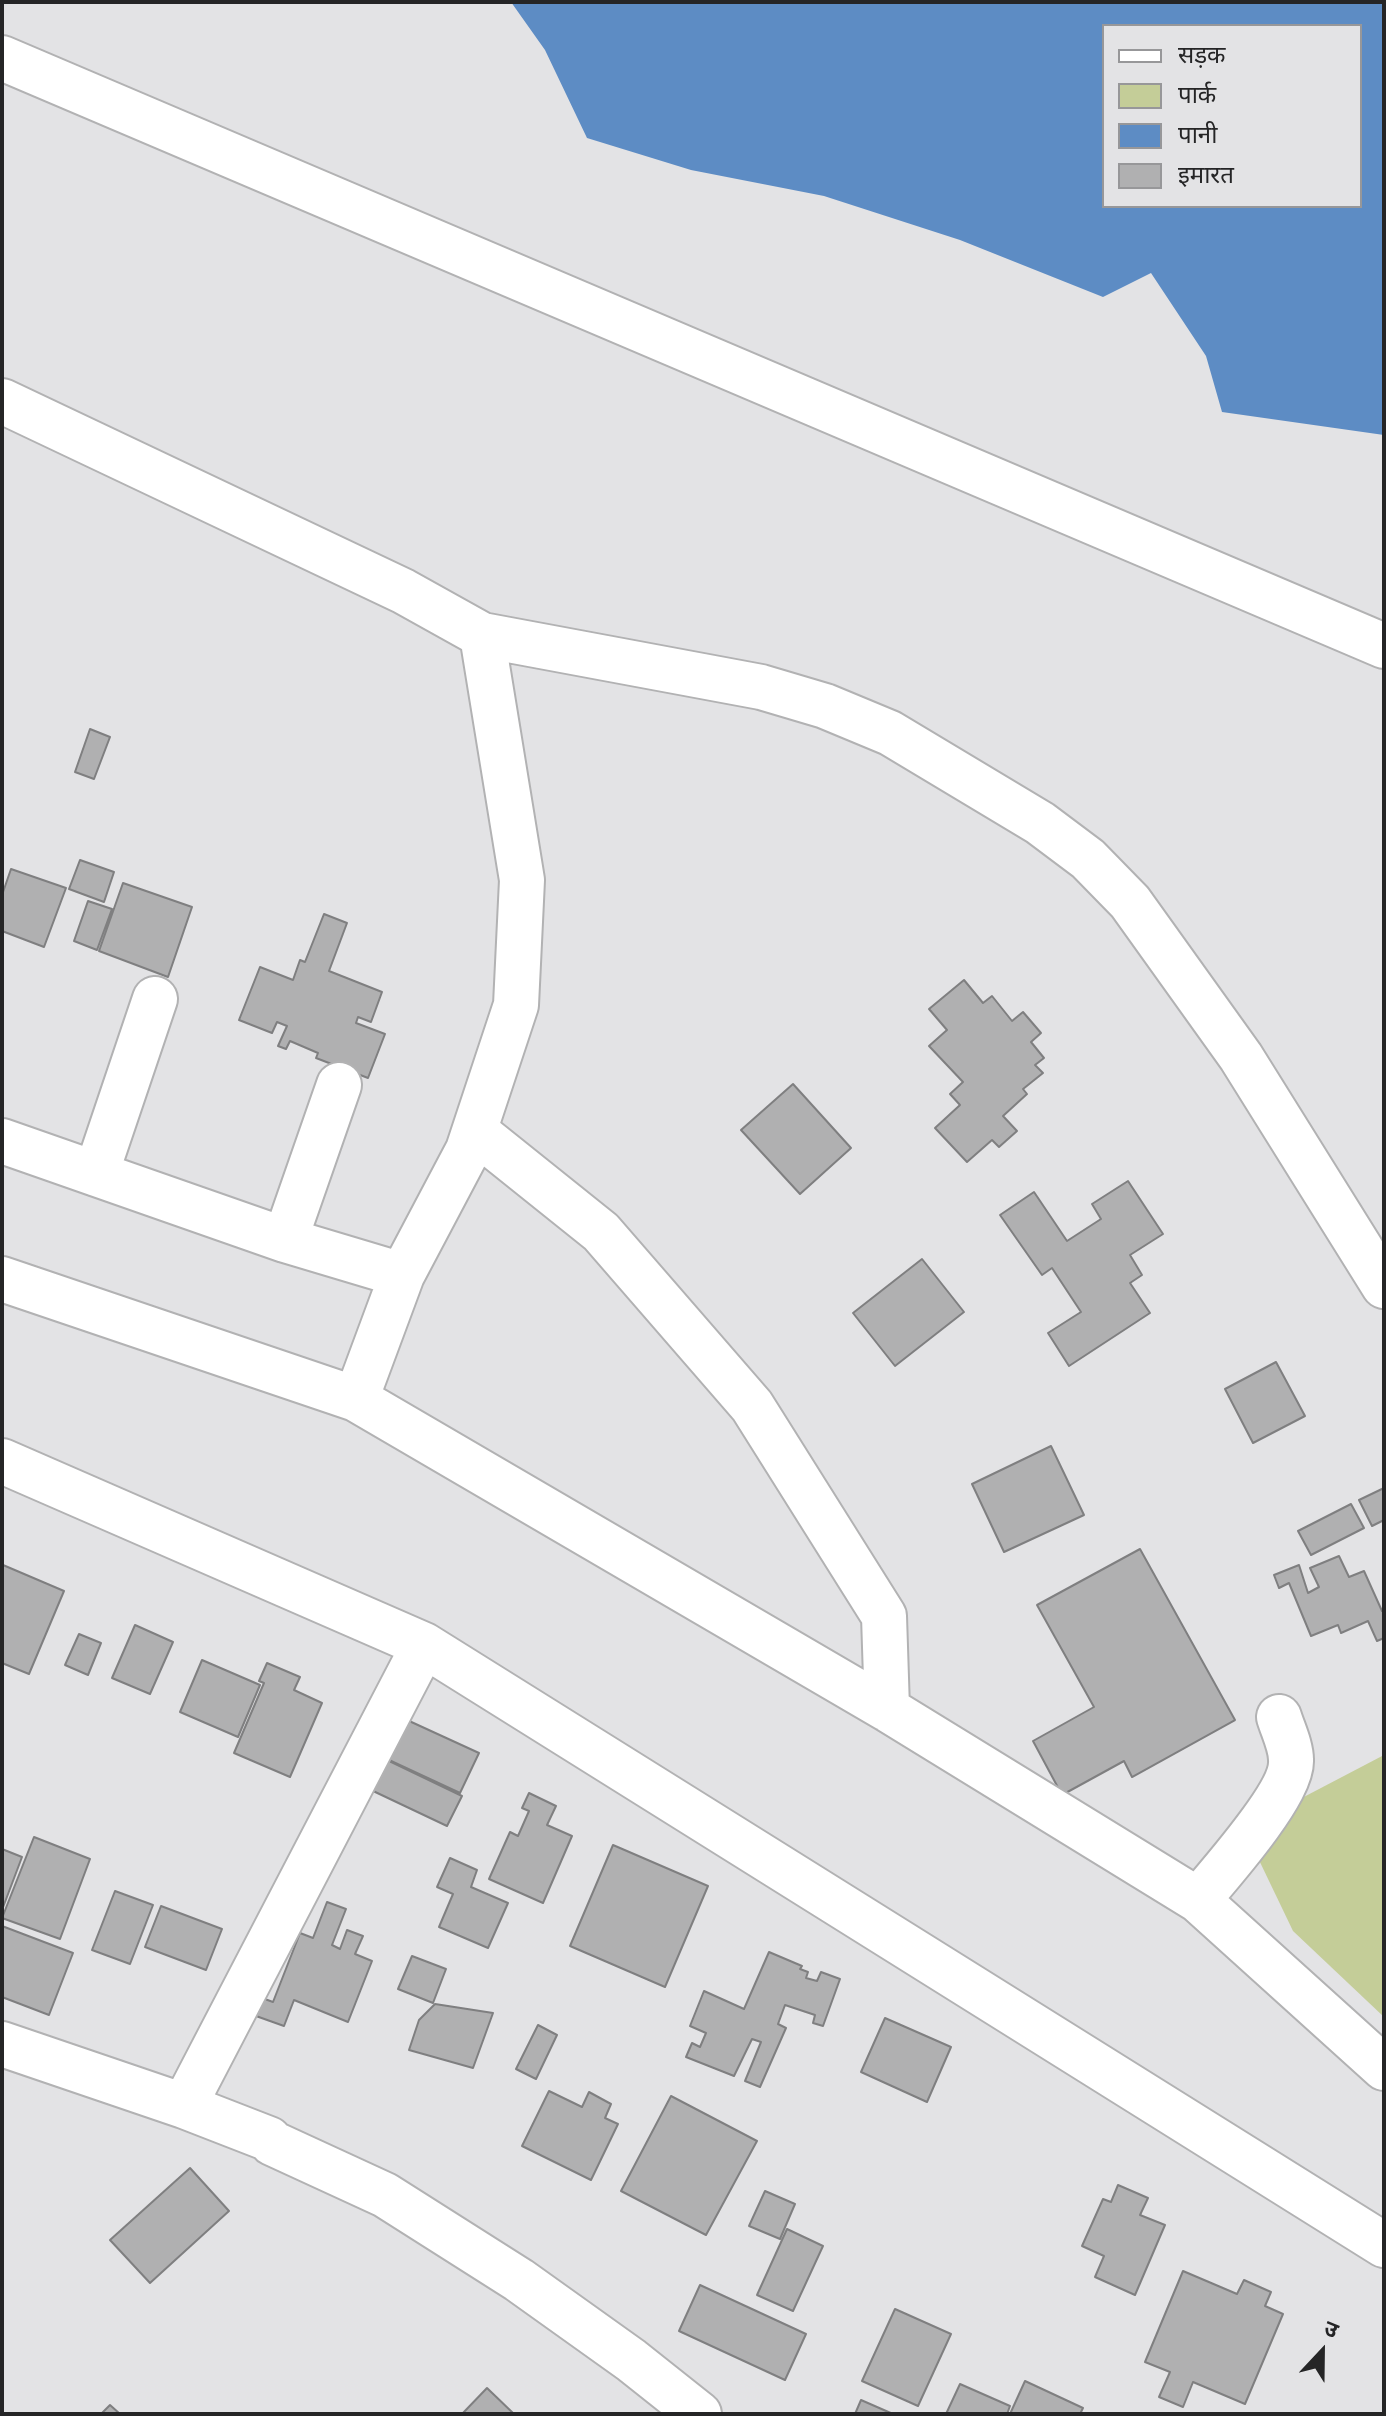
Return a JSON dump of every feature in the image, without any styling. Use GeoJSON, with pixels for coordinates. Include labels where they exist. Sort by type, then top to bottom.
{"type":"FeatureCollection","features":[{"type":"Feature","properties":{"kind":"street"},"geometry":{"type":"LineString","coordinates":[[2,58],[1384,646]]}},
{"type":"Feature","properties":{"kind":"street"},"geometry":{"type":"LineString","coordinates":[[2,401],[403,591],[482,635],[761,687],[825,706],[890,733],[1040,823],[1088,859],[1130,902],[1241,1057],[1384,1286]]}},
{"type":"Feature","properties":{"kind":"street"},"geometry":{"type":"LineString","coordinates":[[356,1399],[402,1275],[468,1150],[516,1005],[522,880],[482,635]]}},
{"type":"Feature","properties":{"kind":"street"},"geometry":{"type":"LineString","coordinates":[[96,1174],[155,999]]}},
{"type":"Feature","properties":{"kind":"street"},"geometry":{"type":"LineString","coordinates":[[285,1240],[339,1085]]}},
{"type":"Feature","properties":{"kind":"street"},"geometry":{"type":"LineString","coordinates":[[475,1131],[601,1232],[752,1406],[884,1616],[887,1709]]}},
{"type":"Feature","properties":{"kind":"street"},"geometry":{"type":"LineString","coordinates":[[2,1141],[285,1240],[402,1275]]}},
{"type":"Feature","properties":{"kind":"street"},"geometry":{"type":"LineString","coordinates":[[2,1279],[356,1399],[887,1709],[1198,1900],[1384,2068]]}},
{"type":"Feature","properties":{"kind":"street"},"geometry":{"type":"LineString","coordinates":[[2,1461],[424,1645],[1384,2245]]}},
{"type":"Feature","properties":{"kind":"street"},"geometry":{"type":"LineString","coordinates":[[184,2106],[424,1645]]}},
{"type":"Feature","properties":{"kind":"street"},"geometry":{"type":"LineString","coordinates":[[1198,1900],[1250,1839],[1288,1778],[1292,1760],[1279,1717]]}},
{"type":"Feature","properties":{"kind":"street"},"geometry":{"type":"LineString","coordinates":[[2,2044],[184,2106],[269,2139],[385,2195],[519,2280],[631,2360],[699,2414]]}},
{"type":"Feature","properties":{"kind":"green space"},"geometry":{"type":"Polygon","coordinates":[[[1384,1755],[1384,2017],[1293,1931],[1258,1858],[1277,1811],[1384,1755]]]}},
{"type":"Feature","properties":{"kind":"water"},"geometry":{"type":"Polygon","coordinates":[[[511,2],[1384,2],[1384,435],[1222,412],[1206,356],[1151,273],[1103,297],[960,240],[824,196],[691,170],[587,138],[545,50],[511,2]]]}},
{"type":"Feature","properties":{"kind":"building"},"geometry":{"type":"Polygon","coordinates":[[[90,729],[110,737],[94,779],[75,772],[90,729]]]}},
{"type":"Feature","properties":{"kind":"building"},"geometry":{"type":"Polygon","coordinates":[[[80,860],[114,872],[104,902],[69,889],[80,860]]]}},
{"type":"Feature","properties":{"kind":"building"},"geometry":{"type":"Polygon","coordinates":[[[11,869],[66,888],[44,947],[2,931],[2,895],[11,869]]]}},
{"type":"Feature","properties":{"kind":"building"},"geometry":{"type":"Polygon","coordinates":[[[123,883],[192,907],[168,977],[99,951],[123,883]]]}},
{"type":"Feature","properties":{"kind":"building"},"geometry":{"type":"Polygon","coordinates":[[[88,901],[112,909],[97,950],[74,941],[88,901]]]}},
{"type":"Feature","properties":{"kind":"building"},"geometry":{"type":"Polygon","coordinates":[[[324,914],[347,923],[329,971],[382,992],[371,1022],[358,1017],[356,1023],[385,1034],[368,1078],[316,1058],[318,1053],[290,1041],[286,1049],[278,1046],[287,1026],[277,1022],[272,1033],[239,1020],[260,967],[293,980],[300,960],[305,962],[324,914]]]}},
{"type":"Feature","properties":{"kind":"building"},"geometry":{"type":"Polygon","coordinates":[[[964,980],[983,1003],[992,996],[1012,1021],[1023,1012],[1041,1033],[1031,1042],[1044,1058],[1035,1065],[1043,1073],[1023,1089],[1027,1094],[1003,1116],[1017,1131],[999,1147],[992,1140],[967,1162],[935,1128],[960,1105],[950,1094],[963,1082],[929,1046],[947,1030],[929,1009],[964,980]]]}},
{"type":"Feature","properties":{"kind":"building"},"geometry":{"type":"Polygon","coordinates":[[[793,1084],[851,1148],[800,1194],[741,1130],[793,1084]]]}},
{"type":"Feature","properties":{"kind":"building"},"geometry":{"type":"Polygon","coordinates":[[[1128,1181],[1163,1234],[1130,1255],[1142,1275],[1130,1283],[1150,1313],[1069,1366],[1048,1333],[1081,1312],[1052,1268],[1042,1275],[1000,1215],[1034,1192],[1067,1241],[1101,1219],[1092,1204],[1128,1181]]]}},
{"type":"Feature","properties":{"kind":"building"},"geometry":{"type":"Polygon","coordinates":[[[922,1259],[964,1312],[895,1366],[853,1313],[922,1259]]]}},
{"type":"Feature","properties":{"kind":"building"},"geometry":{"type":"Polygon","coordinates":[[[1276,1362],[1305,1416],[1253,1443],[1225,1389],[1276,1362]]]}},
{"type":"Feature","properties":{"kind":"building"},"geometry":{"type":"Polygon","coordinates":[[[1051,1446],[1084,1515],[1004,1552],[972,1484],[1051,1446]]]}},
{"type":"Feature","properties":{"kind":"building"},"geometry":{"type":"Polygon","coordinates":[[[1384,1488],[1384,1520],[1372,1526],[1359,1500],[1384,1488]]]}},
{"type":"Feature","properties":{"kind":"building"},"geometry":{"type":"Polygon","coordinates":[[[1351,1504],[1364,1528],[1311,1555],[1298,1531],[1351,1504]]]}},
{"type":"Feature","properties":{"kind":"building"},"geometry":{"type":"Polygon","coordinates":[[[1140,1549],[1235,1720],[1132,1777],[1124,1761],[1062,1795],[1033,1741],[1094,1707],[1037,1605],[1140,1549]]]}},
{"type":"Feature","properties":{"kind":"building"},"geometry":{"type":"Polygon","coordinates":[[[1339,1556],[1349,1577],[1364,1571],[1384,1610],[1384,1638],[1377,1641],[1368,1621],[1341,1633],[1338,1625],[1311,1636],[1289,1583],[1279,1588],[1274,1575],[1299,1565],[1308,1593],[1319,1587],[1310,1568],[1339,1556]]]}},
{"type":"Feature","properties":{"kind":"building"},"geometry":{"type":"Polygon","coordinates":[[[3,1565],[64,1591],[29,1674],[2,1663],[3,1565]]]}},
{"type":"Feature","properties":{"kind":"building"},"geometry":{"type":"Polygon","coordinates":[[[135,1625],[173,1642],[150,1694],[112,1678],[135,1625]]]}},
{"type":"Feature","properties":{"kind":"building"},"geometry":{"type":"Polygon","coordinates":[[[79,1634],[101,1643],[88,1675],[65,1665],[79,1634]]]}},
{"type":"Feature","properties":{"kind":"building"},"geometry":{"type":"Polygon","coordinates":[[[202,1660],[260,1685],[238,1737],[180,1712],[202,1660]]]}},
{"type":"Feature","properties":{"kind":"building"},"geometry":{"type":"Polygon","coordinates":[[[267,1663],[300,1677],[294,1690],[322,1703],[290,1777],[234,1753],[264,1683],[259,1681],[267,1663]]]}},
{"type":"Feature","properties":{"kind":"building"},"geometry":{"type":"Polygon","coordinates":[[[407,1720],[479,1753],[460,1793],[389,1760],[407,1720]]]}},
{"type":"Feature","properties":{"kind":"building"},"geometry":{"type":"Polygon","coordinates":[[[385,1759],[462,1796],[447,1826],[371,1790],[385,1759]]]}},
{"type":"Feature","properties":{"kind":"building"},"geometry":{"type":"Polygon","coordinates":[[[529,1793],[556,1806],[547,1825],[572,1836],[543,1903],[489,1879],[510,1832],[518,1836],[529,1811],[522,1808],[529,1793]]]}},
{"type":"Feature","properties":{"kind":"building"},"geometry":{"type":"Polygon","coordinates":[[[34,1837],[90,1859],[60,1939],[2,1918],[34,1837]]]}},
{"type":"Feature","properties":{"kind":"building"},"geometry":{"type":"Polygon","coordinates":[[[613,1845],[708,1886],[665,1987],[570,1946],[613,1845]]]}},
{"type":"Feature","properties":{"kind":"building"},"geometry":{"type":"Polygon","coordinates":[[[2,1849],[22,1857],[2,1910],[2,1849]]]}},
{"type":"Feature","properties":{"kind":"building"},"geometry":{"type":"Polygon","coordinates":[[[450,1858],[477,1870],[471,1887],[508,1903],[488,1948],[439,1927],[453,1894],[437,1887],[450,1858]]]}},
{"type":"Feature","properties":{"kind":"building"},"geometry":{"type":"Polygon","coordinates":[[[115,1891],[153,1905],[130,1964],[92,1950],[115,1891]]]}},
{"type":"Feature","properties":{"kind":"building"},"geometry":{"type":"Polygon","coordinates":[[[327,1902],[346,1909],[332,1945],[340,1949],[347,1930],[363,1936],[355,1954],[372,1961],[348,2022],[294,2000],[284,2026],[256,2016],[262,1998],[273,2002],[300,1933],[313,1938],[327,1902]]]}},
{"type":"Feature","properties":{"kind":"building"},"geometry":{"type":"Polygon","coordinates":[[[161,1906],[222,1929],[206,1970],[145,1947],[161,1906]]]}},
{"type":"Feature","properties":{"kind":"building"},"geometry":{"type":"Polygon","coordinates":[[[2,1926],[73,1953],[49,2015],[2,1997],[2,1926]]]}},
{"type":"Feature","properties":{"kind":"building"},"geometry":{"type":"Polygon","coordinates":[[[769,1952],[802,1966],[800,1969],[808,1972],[806,1978],[817,1981],[821,1972],[840,1979],[823,2026],[813,2023],[815,2015],[785,2005],[778,2024],[786,2028],[760,2087],[745,2081],[761,2042],[752,2039],[734,2076],[686,2057],[692,2043],[700,2047],[706,2033],[690,2026],[704,1991],[744,2009],[769,1952]]]}},
{"type":"Feature","properties":{"kind":"building"},"geometry":{"type":"Polygon","coordinates":[[[412,1956],[446,1969],[433,2003],[398,1989],[412,1956]]]}},
{"type":"Feature","properties":{"kind":"building"},"geometry":{"type":"Polygon","coordinates":[[[435,2004],[493,2013],[473,2068],[409,2050],[419,2020],[435,2004]]]}},
{"type":"Feature","properties":{"kind":"building"},"geometry":{"type":"Polygon","coordinates":[[[885,2018],[951,2047],[927,2102],[861,2072],[885,2018]]]}},
{"type":"Feature","properties":{"kind":"building"},"geometry":{"type":"Polygon","coordinates":[[[538,2025],[557,2035],[536,2079],[516,2069],[538,2025]]]}},
{"type":"Feature","properties":{"kind":"building"},"geometry":{"type":"Polygon","coordinates":[[[549,2091],[582,2107],[589,2092],[611,2104],[605,2118],[618,2124],[591,2180],[522,2146],[549,2091]]]}},
{"type":"Feature","properties":{"kind":"building"},"geometry":{"type":"Polygon","coordinates":[[[671,2096],[757,2141],[706,2235],[621,2191],[671,2096]]]}},
{"type":"Feature","properties":{"kind":"building"},"geometry":{"type":"Polygon","coordinates":[[[190,2168],[229,2211],[150,2283],[110,2240],[190,2168]]]}},
{"type":"Feature","properties":{"kind":"building"},"geometry":{"type":"Polygon","coordinates":[[[1118,2185],[1148,2198],[1140,2215],[1165,2225],[1135,2295],[1095,2277],[1104,2256],[1082,2246],[1103,2199],[1111,2202],[1118,2185]]]}},
{"type":"Feature","properties":{"kind":"building"},"geometry":{"type":"Polygon","coordinates":[[[765,2191],[795,2204],[780,2239],[749,2226],[765,2191]]]}},
{"type":"Feature","properties":{"kind":"building"},"geometry":{"type":"Polygon","coordinates":[[[787,2229],[823,2246],[793,2311],[757,2295],[787,2229]]]}},
{"type":"Feature","properties":{"kind":"building"},"geometry":{"type":"Polygon","coordinates":[[[1183,2271],[1237,2294],[1244,2280],[1271,2292],[1265,2306],[1283,2314],[1245,2404],[1193,2382],[1183,2407],[1159,2397],[1170,2372],[1145,2362],[1183,2271]]]}},
{"type":"Feature","properties":{"kind":"building"},"geometry":{"type":"Polygon","coordinates":[[[700,2285],[806,2334],[785,2380],[679,2331],[700,2285]]]}},
{"type":"Feature","properties":{"kind":"building"},"geometry":{"type":"Polygon","coordinates":[[[895,2309],[951,2334],[918,2406],[862,2381],[895,2309]]]}},
{"type":"Feature","properties":{"kind":"building"},"geometry":{"type":"Polygon","coordinates":[[[1025,2381],[1083,2408],[1080,2414],[1010,2414],[1025,2381]]]}},
{"type":"Feature","properties":{"kind":"building"},"geometry":{"type":"Polygon","coordinates":[[[960,2384],[1010,2406],[1007,2414],[946,2414],[960,2384]]]}},
{"type":"Feature","properties":{"kind":"building"},"geometry":{"type":"Polygon","coordinates":[[[487,2388],[514,2414],[462,2414],[487,2388]]]}},
{"type":"Feature","properties":{"kind":"building"},"geometry":{"type":"Polygon","coordinates":[[[861,2400],[893,2414],[855,2414],[861,2400]]]}},
{"type":"Feature","properties":{"kind":"building"},"geometry":{"type":"Polygon","coordinates":[[[110,2405],[120,2414],[101,2414],[110,2405]]]}}]}
